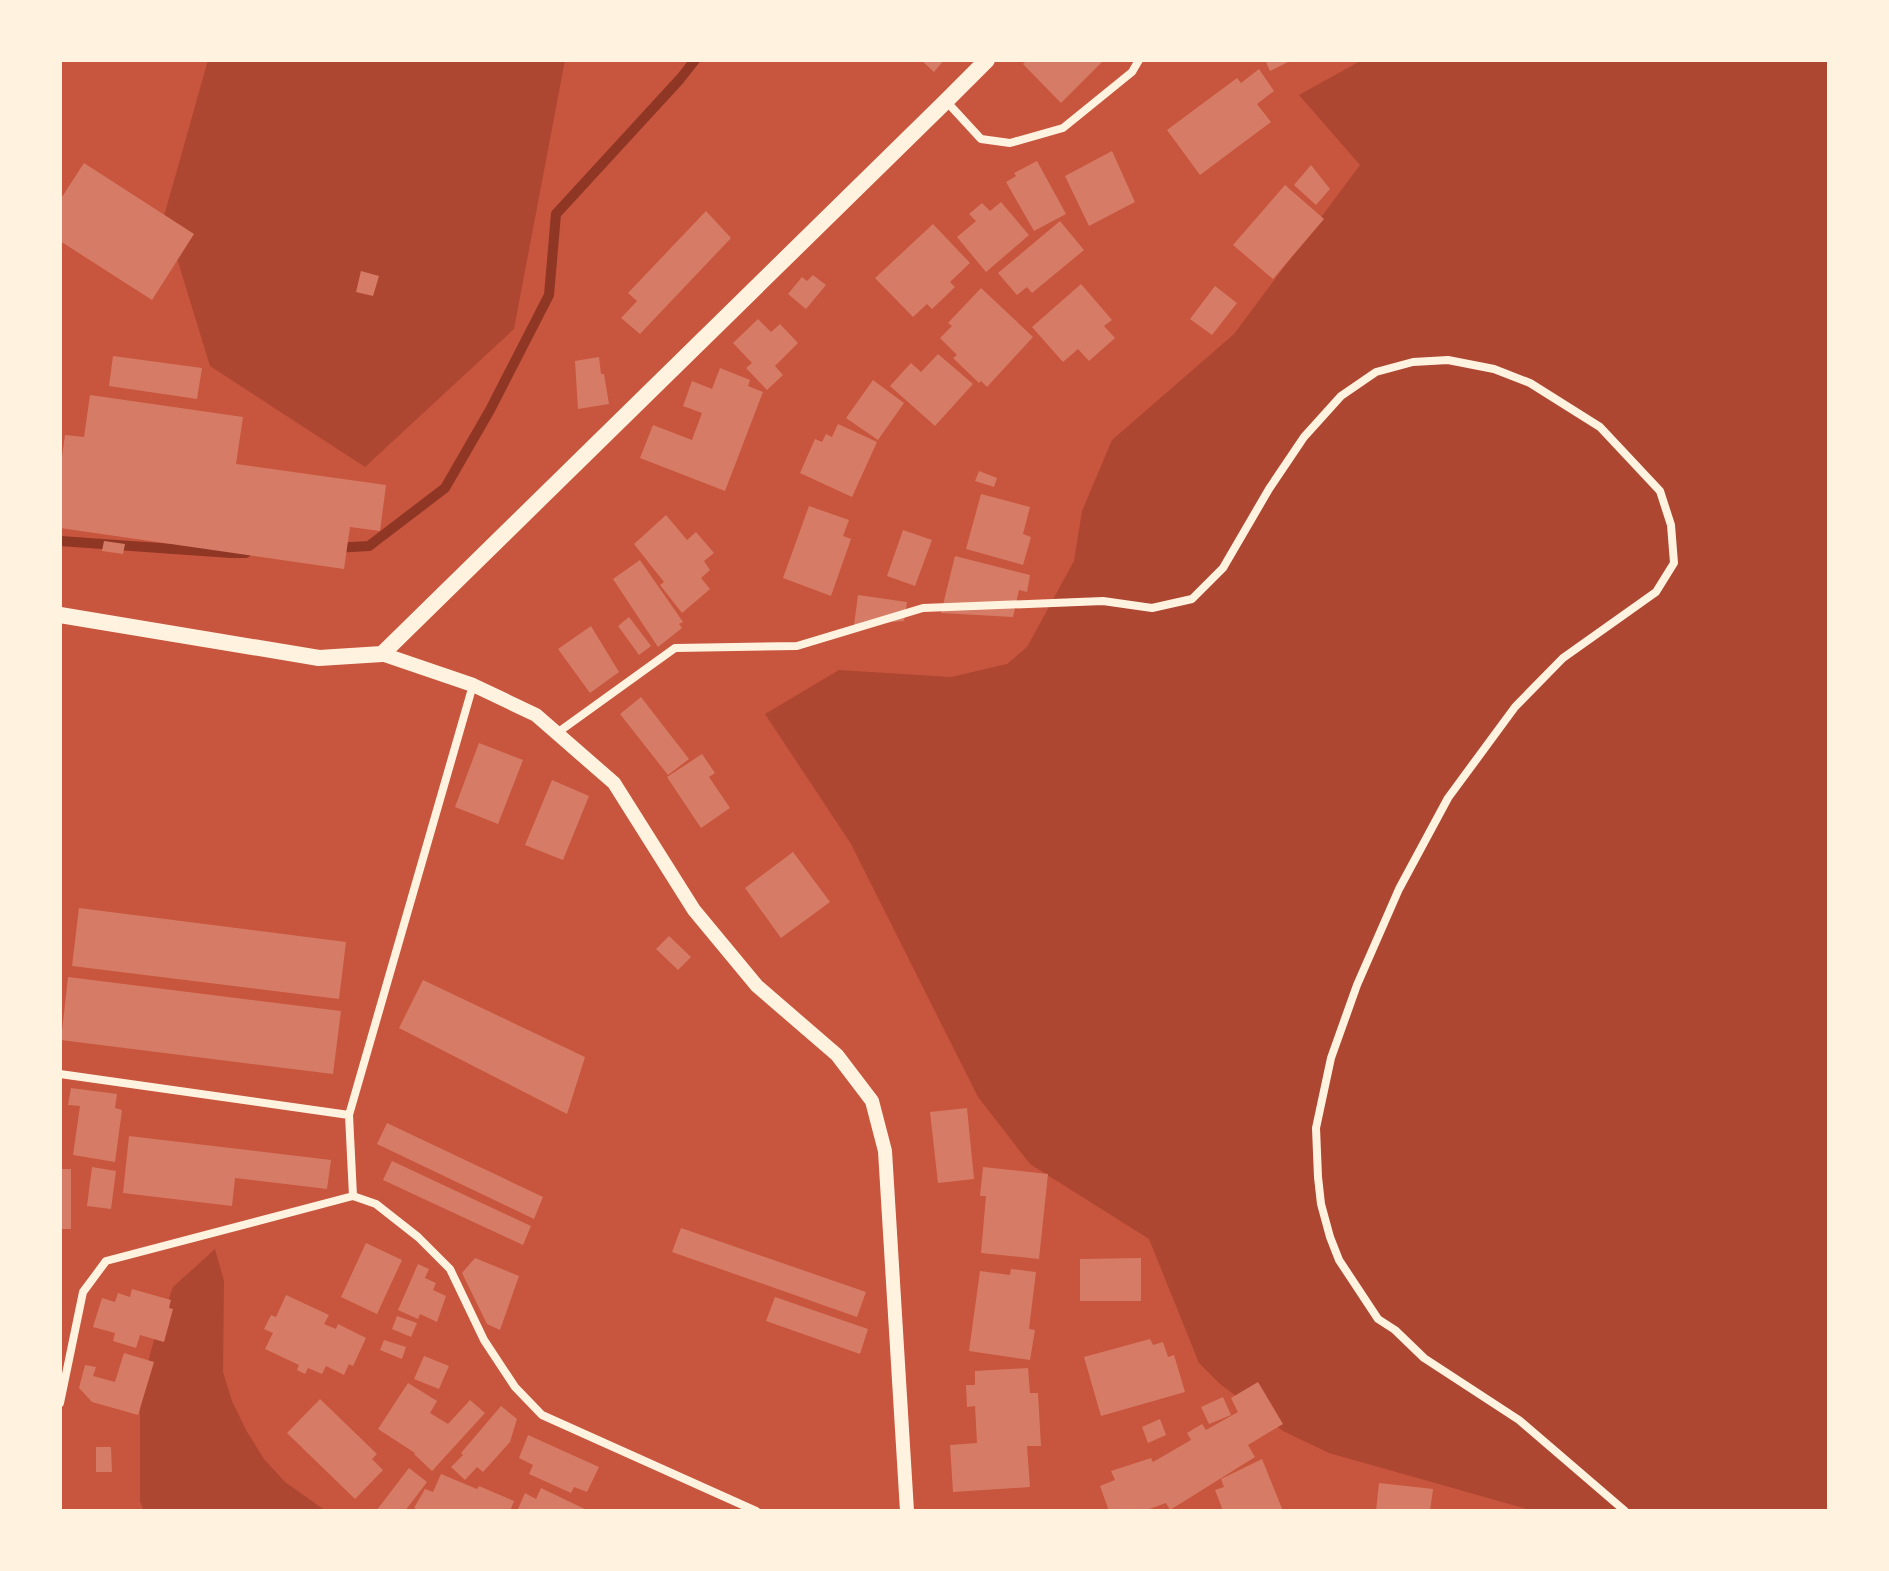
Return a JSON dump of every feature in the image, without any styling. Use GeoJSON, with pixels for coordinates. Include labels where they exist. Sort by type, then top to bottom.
{"type":"FeatureCollection","features":[{"type":"Feature","properties":{"kind":"main road"},"geometry":{"type":"LineString","coordinates":[[60,615],[319,658],[382,654],[987,60]]}},
{"type":"Feature","properties":{"kind":"street"},"geometry":{"type":"LineString","coordinates":[[946,101],[981,139],[1010,143],[1063,128],[1132,72],[1139,60]]}},
{"type":"Feature","properties":{"kind":"street"},"geometry":{"type":"LineString","coordinates":[[557,733],[675,648],[797,646],[923,608],[1103,601],[1152,608],[1192,599],[1223,568],[1269,489],[1304,437],[1341,396],[1376,372],[1413,362],[1448,360],[1494,369],[1530,383],[1600,427],[1660,491],[1671,525],[1674,563],[1656,592],[1563,658],[1515,707],[1448,798],[1399,889],[1357,985],[1331,1058],[1316,1128],[1321,1204],[1330,1237],[1339,1260],[1378,1319],[1395,1330],[1424,1358],[1519,1420],[1625,1511]]}},
{"type":"Feature","properties":{"kind":"street"},"geometry":{"type":"LineString","coordinates":[[382,654],[473,685],[536,715],[614,783],[694,910],[757,986],[837,1055],[872,1101],[885,1151],[907,1511]]}},
{"type":"Feature","properties":{"kind":"street"},"geometry":{"type":"LineString","coordinates":[[353,1196],[349,1115],[473,685]]}},
{"type":"Feature","properties":{"kind":"street"},"geometry":{"type":"LineString","coordinates":[[60,1074],[349,1115]]}},
{"type":"Feature","properties":{"kind":"street"},"geometry":{"type":"LineString","coordinates":[[60,1403],[83,1292],[106,1261],[353,1196],[376,1204],[418,1237],[450,1269],[484,1340],[515,1387],[542,1415],[756,1511]]}},
{"type":"Feature","properties":{"kind":"shaded area"},"geometry":{"type":"Polygon","coordinates":[[[208,60],[565,60],[514,329],[365,467],[210,366],[164,216],[208,60]]]}},
{"type":"Feature","properties":{"kind":"shaded area"},"geometry":{"type":"Polygon","coordinates":[[[1362,60],[1829,60],[1829,1511],[1534,1511],[1329,1453],[1283,1431],[1220,1384],[1199,1363],[1149,1239],[1030,1164],[978,1097],[851,844],[765,714],[839,670],[951,677],[1007,664],[1027,647],[1074,561],[1082,511],[1112,440],[1234,334],[1360,165],[1299,95],[1362,60]]]}},
{"type":"Feature","properties":{"kind":"shaded area"},"geometry":{"type":"Polygon","coordinates":[[[215,1249],[224,1281],[223,1372],[232,1401],[264,1459],[285,1482],[326,1511],[144,1511],[140,1501],[140,1392],[154,1340],[173,1287],[215,1249]]]}},
{"type":"Feature","properties":{"kind":"building"},"geometry":{"type":"Polygon","coordinates":[[[921,60],[944,60],[934,72],[921,60]]]}},
{"type":"Feature","properties":{"kind":"building"},"geometry":{"type":"Polygon","coordinates":[[[1027,60],[1104,60],[1061,103],[1023,64],[1027,60]]]}},
{"type":"Feature","properties":{"kind":"building"},"geometry":{"type":"Polygon","coordinates":[[[1265,60],[1292,60],[1270,71],[1265,60]]]}},
{"type":"Feature","properties":{"kind":"building"},"geometry":{"type":"Polygon","coordinates":[[[1259,69],[1274,91],[1257,104],[1271,122],[1200,175],[1167,130],[1237,78],[1241,83],[1259,69]]]}},
{"type":"Feature","properties":{"kind":"building"},"geometry":{"type":"Polygon","coordinates":[[[1112,151],[1135,202],[1089,226],[1065,176],[1112,151]]]}},
{"type":"Feature","properties":{"kind":"building"},"geometry":{"type":"Polygon","coordinates":[[[1037,161],[1066,214],[1034,231],[1006,182],[1016,176],[1014,173],[1037,161]]]}},
{"type":"Feature","properties":{"kind":"building"},"geometry":{"type":"Polygon","coordinates":[[[84,163],[194,234],[152,300],[60,241],[60,200],[84,163]]]}},
{"type":"Feature","properties":{"kind":"building"},"geometry":{"type":"Polygon","coordinates":[[[1311,165],[1330,189],[1316,205],[1294,185],[1311,165]]]}},
{"type":"Feature","properties":{"kind":"building"},"geometry":{"type":"Polygon","coordinates":[[[1285,185],[1324,219],[1273,279],[1233,245],[1285,185]]]}},
{"type":"Feature","properties":{"kind":"building"},"geometry":{"type":"Polygon","coordinates":[[[1001,202],[1029,235],[986,272],[957,237],[976,221],[969,214],[982,203],[990,211],[1001,202]]]}},
{"type":"Feature","properties":{"kind":"building"},"geometry":{"type":"Polygon","coordinates":[[[706,211],[731,238],[640,334],[621,318],[637,301],[628,293],[706,211]]]}},
{"type":"Feature","properties":{"kind":"building"},"geometry":{"type":"Polygon","coordinates":[[[1060,221],[1084,250],[1032,293],[1027,287],[1017,295],[998,273],[1060,221]]]}},
{"type":"Feature","properties":{"kind":"building"},"geometry":{"type":"Polygon","coordinates":[[[933,224],[970,263],[950,282],[955,287],[932,309],[927,304],[913,317],[875,278],[933,224]]]}},
{"type":"Feature","properties":{"kind":"building"},"geometry":{"type":"Polygon","coordinates":[[[361,271],[379,276],[373,296],[356,292],[361,271]]]}},
{"type":"Feature","properties":{"kind":"building"},"geometry":{"type":"Polygon","coordinates":[[[813,275],[826,285],[806,309],[788,294],[802,277],[807,281],[813,275]]]}},
{"type":"Feature","properties":{"kind":"building"},"geometry":{"type":"Polygon","coordinates":[[[1081,284],[1112,320],[1104,326],[1115,338],[1089,361],[1078,349],[1063,362],[1032,327],[1081,284]]]}},
{"type":"Feature","properties":{"kind":"building"},"geometry":{"type":"Polygon","coordinates":[[[1215,286],[1237,303],[1212,335],[1190,319],[1215,286]]]}},
{"type":"Feature","properties":{"kind":"building"},"geometry":{"type":"Polygon","coordinates":[[[981,288],[1033,337],[987,387],[953,358],[957,355],[940,338],[952,326],[948,323],[981,288]]]}},
{"type":"Feature","properties":{"kind":"building"},"geometry":{"type":"Polygon","coordinates":[[[758,319],[771,332],[780,324],[798,343],[775,366],[783,375],[767,390],[746,368],[752,363],[733,343],[758,319]]]}},
{"type":"Feature","properties":{"kind":"building"},"geometry":{"type":"Polygon","coordinates":[[[938,354],[973,384],[935,426],[890,386],[911,363],[921,372],[938,354]]]}},
{"type":"Feature","properties":{"kind":"building"},"geometry":{"type":"Polygon","coordinates":[[[113,356],[202,368],[197,399],[109,386],[113,356]]]}},
{"type":"Feature","properties":{"kind":"building"},"geometry":{"type":"Polygon","coordinates":[[[599,357],[609,404],[578,409],[575,361],[599,357]]]}},
{"type":"Feature","properties":{"kind":"building"},"geometry":{"type":"Polygon","coordinates":[[[720,368],[750,380],[748,386],[763,392],[725,491],[640,458],[653,425],[692,440],[702,413],[683,406],[692,381],[712,389],[720,368]]]}},
{"type":"Feature","properties":{"kind":"building"},"geometry":{"type":"Polygon","coordinates":[[[873,380],[904,403],[878,440],[846,418],[873,380]]]}},
{"type":"Feature","properties":{"kind":"building"},"geometry":{"type":"Polygon","coordinates":[[[90,395],[243,417],[236,464],[386,485],[380,531],[350,527],[344,569],[60,528],[60,471],[65,435],[84,437],[90,395]]]}},
{"type":"Feature","properties":{"kind":"building"},"geometry":{"type":"Polygon","coordinates":[[[838,424],[877,442],[852,497],[800,473],[815,439],[822,442],[826,434],[832,437],[838,424]]]}},
{"type":"Feature","properties":{"kind":"building"},"geometry":{"type":"Polygon","coordinates":[[[979,471],[997,478],[994,487],[975,481],[979,471]]]}},
{"type":"Feature","properties":{"kind":"building"},"geometry":{"type":"Polygon","coordinates":[[[981,494],[1030,507],[1023,534],[1031,537],[1023,565],[966,549],[981,494]]]}},
{"type":"Feature","properties":{"kind":"building"},"geometry":{"type":"Polygon","coordinates":[[[809,506],[849,520],[843,536],[851,539],[831,596],[783,578],[809,506]]]}},
{"type":"Feature","properties":{"kind":"building"},"geometry":{"type":"Polygon","coordinates":[[[666,515],[687,540],[696,532],[714,553],[704,561],[710,570],[701,578],[710,589],[682,613],[660,585],[664,582],[634,544],[666,515]]]}},
{"type":"Feature","properties":{"kind":"building"},"geometry":{"type":"Polygon","coordinates":[[[903,530],[932,540],[915,586],[887,576],[903,530]]]}},
{"type":"Feature","properties":{"kind":"building"},"geometry":{"type":"Polygon","coordinates":[[[104,541],[125,544],[123,554],[102,551],[104,541]]]}},
{"type":"Feature","properties":{"kind":"building"},"geometry":{"type":"Polygon","coordinates":[[[955,556],[1030,575],[1027,592],[1019,590],[1013,617],[941,613],[955,556]]]}},
{"type":"Feature","properties":{"kind":"building"},"geometry":{"type":"Polygon","coordinates":[[[640,560],[683,622],[679,624],[682,628],[658,647],[613,579],[640,560]]]}},
{"type":"Feature","properties":{"kind":"building"},"geometry":{"type":"Polygon","coordinates":[[[858,595],[907,602],[904,621],[854,625],[858,595]]]}},
{"type":"Feature","properties":{"kind":"building"},"geometry":{"type":"Polygon","coordinates":[[[629,617],[651,646],[639,655],[618,626],[629,617]]]}},
{"type":"Feature","properties":{"kind":"building"},"geometry":{"type":"Polygon","coordinates":[[[591,626],[619,672],[590,693],[558,649],[591,626]]]}},
{"type":"Feature","properties":{"kind":"building"},"geometry":{"type":"Polygon","coordinates":[[[641,697],[689,759],[668,775],[620,714],[641,697]]]}},
{"type":"Feature","properties":{"kind":"building"},"geometry":{"type":"Polygon","coordinates":[[[479,743],[523,760],[498,824],[455,807],[479,743]]]}},
{"type":"Feature","properties":{"kind":"building"},"geometry":{"type":"Polygon","coordinates":[[[702,754],[715,773],[709,777],[730,808],[701,828],[667,777],[702,754]]]}},
{"type":"Feature","properties":{"kind":"building"},"geometry":{"type":"Polygon","coordinates":[[[552,780],[589,796],[563,860],[525,845],[552,780]]]}},
{"type":"Feature","properties":{"kind":"building"},"geometry":{"type":"Polygon","coordinates":[[[793,852],[830,902],[781,938],[745,888],[793,852]]]}},
{"type":"Feature","properties":{"kind":"building"},"geometry":{"type":"Polygon","coordinates":[[[79,908],[346,942],[339,999],[72,966],[79,908]]]}},
{"type":"Feature","properties":{"kind":"building"},"geometry":{"type":"Polygon","coordinates":[[[669,936],[691,957],[678,970],[656,949],[669,936]]]}},
{"type":"Feature","properties":{"kind":"building"},"geometry":{"type":"Polygon","coordinates":[[[68,977],[341,1011],[333,1074],[61,1040],[68,977]]]}},
{"type":"Feature","properties":{"kind":"building"},"geometry":{"type":"Polygon","coordinates":[[[423,980],[585,1057],[567,1114],[399,1028],[423,980]]]}},
{"type":"Feature","properties":{"kind":"building"},"geometry":{"type":"Polygon","coordinates":[[[71,1088],[117,1094],[115,1108],[122,1110],[115,1162],[73,1155],[80,1106],[68,1105],[71,1088]]]}},
{"type":"Feature","properties":{"kind":"building"},"geometry":{"type":"Polygon","coordinates":[[[967,1108],[974,1179],[938,1183],[930,1112],[967,1108]]]}},
{"type":"Feature","properties":{"kind":"building"},"geometry":{"type":"Polygon","coordinates":[[[387,1123],[543,1197],[534,1219],[377,1144],[387,1123]]]}},
{"type":"Feature","properties":{"kind":"building"},"geometry":{"type":"Polygon","coordinates":[[[129,1136],[331,1160],[327,1189],[235,1178],[232,1206],[123,1193],[129,1136]]]}},
{"type":"Feature","properties":{"kind":"building"},"geometry":{"type":"Polygon","coordinates":[[[392,1161],[531,1226],[523,1245],[383,1180],[392,1161]]]}},
{"type":"Feature","properties":{"kind":"building"},"geometry":{"type":"Polygon","coordinates":[[[92,1167],[116,1171],[111,1209],[87,1206],[92,1167]]]}},
{"type":"Feature","properties":{"kind":"building"},"geometry":{"type":"Polygon","coordinates":[[[983,1167],[1048,1174],[1039,1259],[981,1253],[986,1196],[980,1196],[983,1167]]]}},
{"type":"Feature","properties":{"kind":"building"},"geometry":{"type":"Polygon","coordinates":[[[60,1169],[71,1169],[71,1229],[60,1229],[60,1169]]]}},
{"type":"Feature","properties":{"kind":"building"},"geometry":{"type":"Polygon","coordinates":[[[681,1228],[866,1292],[857,1317],[672,1252],[681,1228]]]}},
{"type":"Feature","properties":{"kind":"building"},"geometry":{"type":"Polygon","coordinates":[[[366,1243],[402,1260],[377,1314],[341,1297],[366,1243]]]}},
{"type":"Feature","properties":{"kind":"building"},"geometry":{"type":"Polygon","coordinates":[[[475,1258],[519,1276],[500,1330],[487,1324],[462,1273],[475,1258]]]}},
{"type":"Feature","properties":{"kind":"building"},"geometry":{"type":"Polygon","coordinates":[[[1141,1258],[1141,1301],[1080,1301],[1080,1259],[1141,1258]]]}},
{"type":"Feature","properties":{"kind":"building"},"geometry":{"type":"Polygon","coordinates":[[[418,1264],[429,1269],[425,1278],[436,1283],[433,1290],[446,1296],[437,1322],[420,1314],[418,1319],[398,1310],[418,1264]]]}},
{"type":"Feature","properties":{"kind":"building"},"geometry":{"type":"Polygon","coordinates":[[[1011,1269],[1036,1272],[1029,1329],[1035,1330],[1030,1360],[969,1351],[980,1271],[1010,1275],[1011,1269]]]}},
{"type":"Feature","properties":{"kind":"building"},"geometry":{"type":"Polygon","coordinates":[[[132,1289],[171,1300],[169,1308],[173,1309],[164,1342],[140,1335],[136,1348],[113,1341],[115,1333],[93,1327],[102,1298],[115,1302],[118,1293],[130,1297],[132,1289]]]}},
{"type":"Feature","properties":{"kind":"building"},"geometry":{"type":"Polygon","coordinates":[[[286,1295],[329,1315],[324,1324],[336,1329],[338,1324],[366,1338],[353,1366],[349,1364],[344,1375],[326,1366],[322,1374],[308,1368],[305,1374],[297,1370],[299,1365],[265,1349],[273,1333],[264,1329],[271,1315],[276,1317],[286,1295]]]}},
{"type":"Feature","properties":{"kind":"building"},"geometry":{"type":"Polygon","coordinates":[[[775,1297],[868,1329],[860,1354],[766,1321],[775,1297]]]}},
{"type":"Feature","properties":{"kind":"building"},"geometry":{"type":"Polygon","coordinates":[[[397,1316],[417,1323],[411,1337],[392,1329],[397,1316]]]}},
{"type":"Feature","properties":{"kind":"building"},"geometry":{"type":"Polygon","coordinates":[[[1150,1339],[1153,1345],[1163,1342],[1168,1357],[1174,1355],[1185,1392],[1101,1416],[1084,1357],[1150,1339]]]}},
{"type":"Feature","properties":{"kind":"building"},"geometry":{"type":"Polygon","coordinates":[[[384,1340],[406,1347],[402,1359],[380,1350],[384,1340]]]}},
{"type":"Feature","properties":{"kind":"building"},"geometry":{"type":"Polygon","coordinates":[[[124,1353],[154,1362],[138,1415],[92,1402],[79,1388],[85,1365],[96,1367],[93,1376],[115,1382],[124,1353]]]}},
{"type":"Feature","properties":{"kind":"building"},"geometry":{"type":"Polygon","coordinates":[[[424,1356],[449,1366],[439,1389],[414,1379],[424,1356]]]}},
{"type":"Feature","properties":{"kind":"building"},"geometry":{"type":"Polygon","coordinates":[[[1028,1368],[1030,1393],[1038,1393],[1041,1446],[1027,1446],[1030,1487],[953,1492],[950,1445],[977,1443],[975,1406],[967,1407],[966,1385],[975,1385],[975,1371],[1028,1368]]]}},
{"type":"Feature","properties":{"kind":"building"},"geometry":{"type":"Polygon","coordinates":[[[1258,1382],[1283,1424],[1248,1445],[1255,1457],[1170,1510],[1166,1503],[1144,1511],[1109,1511],[1100,1486],[1115,1480],[1111,1471],[1151,1458],[1153,1462],[1191,1440],[1187,1433],[1202,1424],[1206,1430],[1238,1412],[1231,1398],[1258,1382]]]}},
{"type":"Feature","properties":{"kind":"building"},"geometry":{"type":"Polygon","coordinates":[[[408,1383],[437,1401],[430,1413],[448,1424],[470,1400],[485,1413],[432,1471],[415,1453],[378,1429],[408,1383]]]}},
{"type":"Feature","properties":{"kind":"building"},"geometry":{"type":"Polygon","coordinates":[[[1223,1397],[1231,1415],[1209,1424],[1201,1407],[1223,1397]]]}},
{"type":"Feature","properties":{"kind":"building"},"geometry":{"type":"Polygon","coordinates":[[[320,1399],[377,1454],[372,1459],[383,1470],[355,1499],[287,1433],[320,1399]]]}},
{"type":"Feature","properties":{"kind":"building"},"geometry":{"type":"Polygon","coordinates":[[[501,1406],[517,1419],[510,1442],[483,1472],[477,1467],[465,1480],[451,1467],[501,1406]]]}},
{"type":"Feature","properties":{"kind":"building"},"geometry":{"type":"Polygon","coordinates":[[[1160,1419],[1166,1435],[1148,1443],[1142,1427],[1160,1419]]]}},
{"type":"Feature","properties":{"kind":"building"},"geometry":{"type":"Polygon","coordinates":[[[528,1435],[599,1467],[587,1492],[574,1487],[571,1493],[529,1474],[533,1465],[519,1458],[528,1435]]]}},
{"type":"Feature","properties":{"kind":"building"},"geometry":{"type":"Polygon","coordinates":[[[96,1447],[111,1447],[112,1472],[96,1472],[96,1447]]]}},
{"type":"Feature","properties":{"kind":"building"},"geometry":{"type":"Polygon","coordinates":[[[1262,1459],[1283,1511],[1223,1511],[1215,1490],[1224,1487],[1221,1479],[1262,1459]]]}},
{"type":"Feature","properties":{"kind":"building"},"geometry":{"type":"Polygon","coordinates":[[[409,1468],[427,1482],[405,1511],[376,1511],[409,1468]]]}},
{"type":"Feature","properties":{"kind":"building"},"geometry":{"type":"Polygon","coordinates":[[[441,1474],[514,1501],[510,1511],[421,1511],[414,1508],[425,1489],[433,1492],[441,1474]]]}},
{"type":"Feature","properties":{"kind":"building"},"geometry":{"type":"Polygon","coordinates":[[[1379,1483],[1433,1489],[1430,1511],[1376,1511],[1379,1483]]]}},
{"type":"Feature","properties":{"kind":"building"},"geometry":{"type":"Polygon","coordinates":[[[541,1488],[589,1511],[517,1511],[525,1493],[536,1499],[541,1488]]]}},
{"type":"Feature","properties":{"kind":"waterway"},"geometry":{"type":"LineString","coordinates":[[334,548],[369,546],[445,488],[490,410],[549,295],[556,214],[695,60]]}},
{"type":"Feature","properties":{"kind":"waterway"},"geometry":{"type":"LineString","coordinates":[[60,541],[246,553]]}}]}
